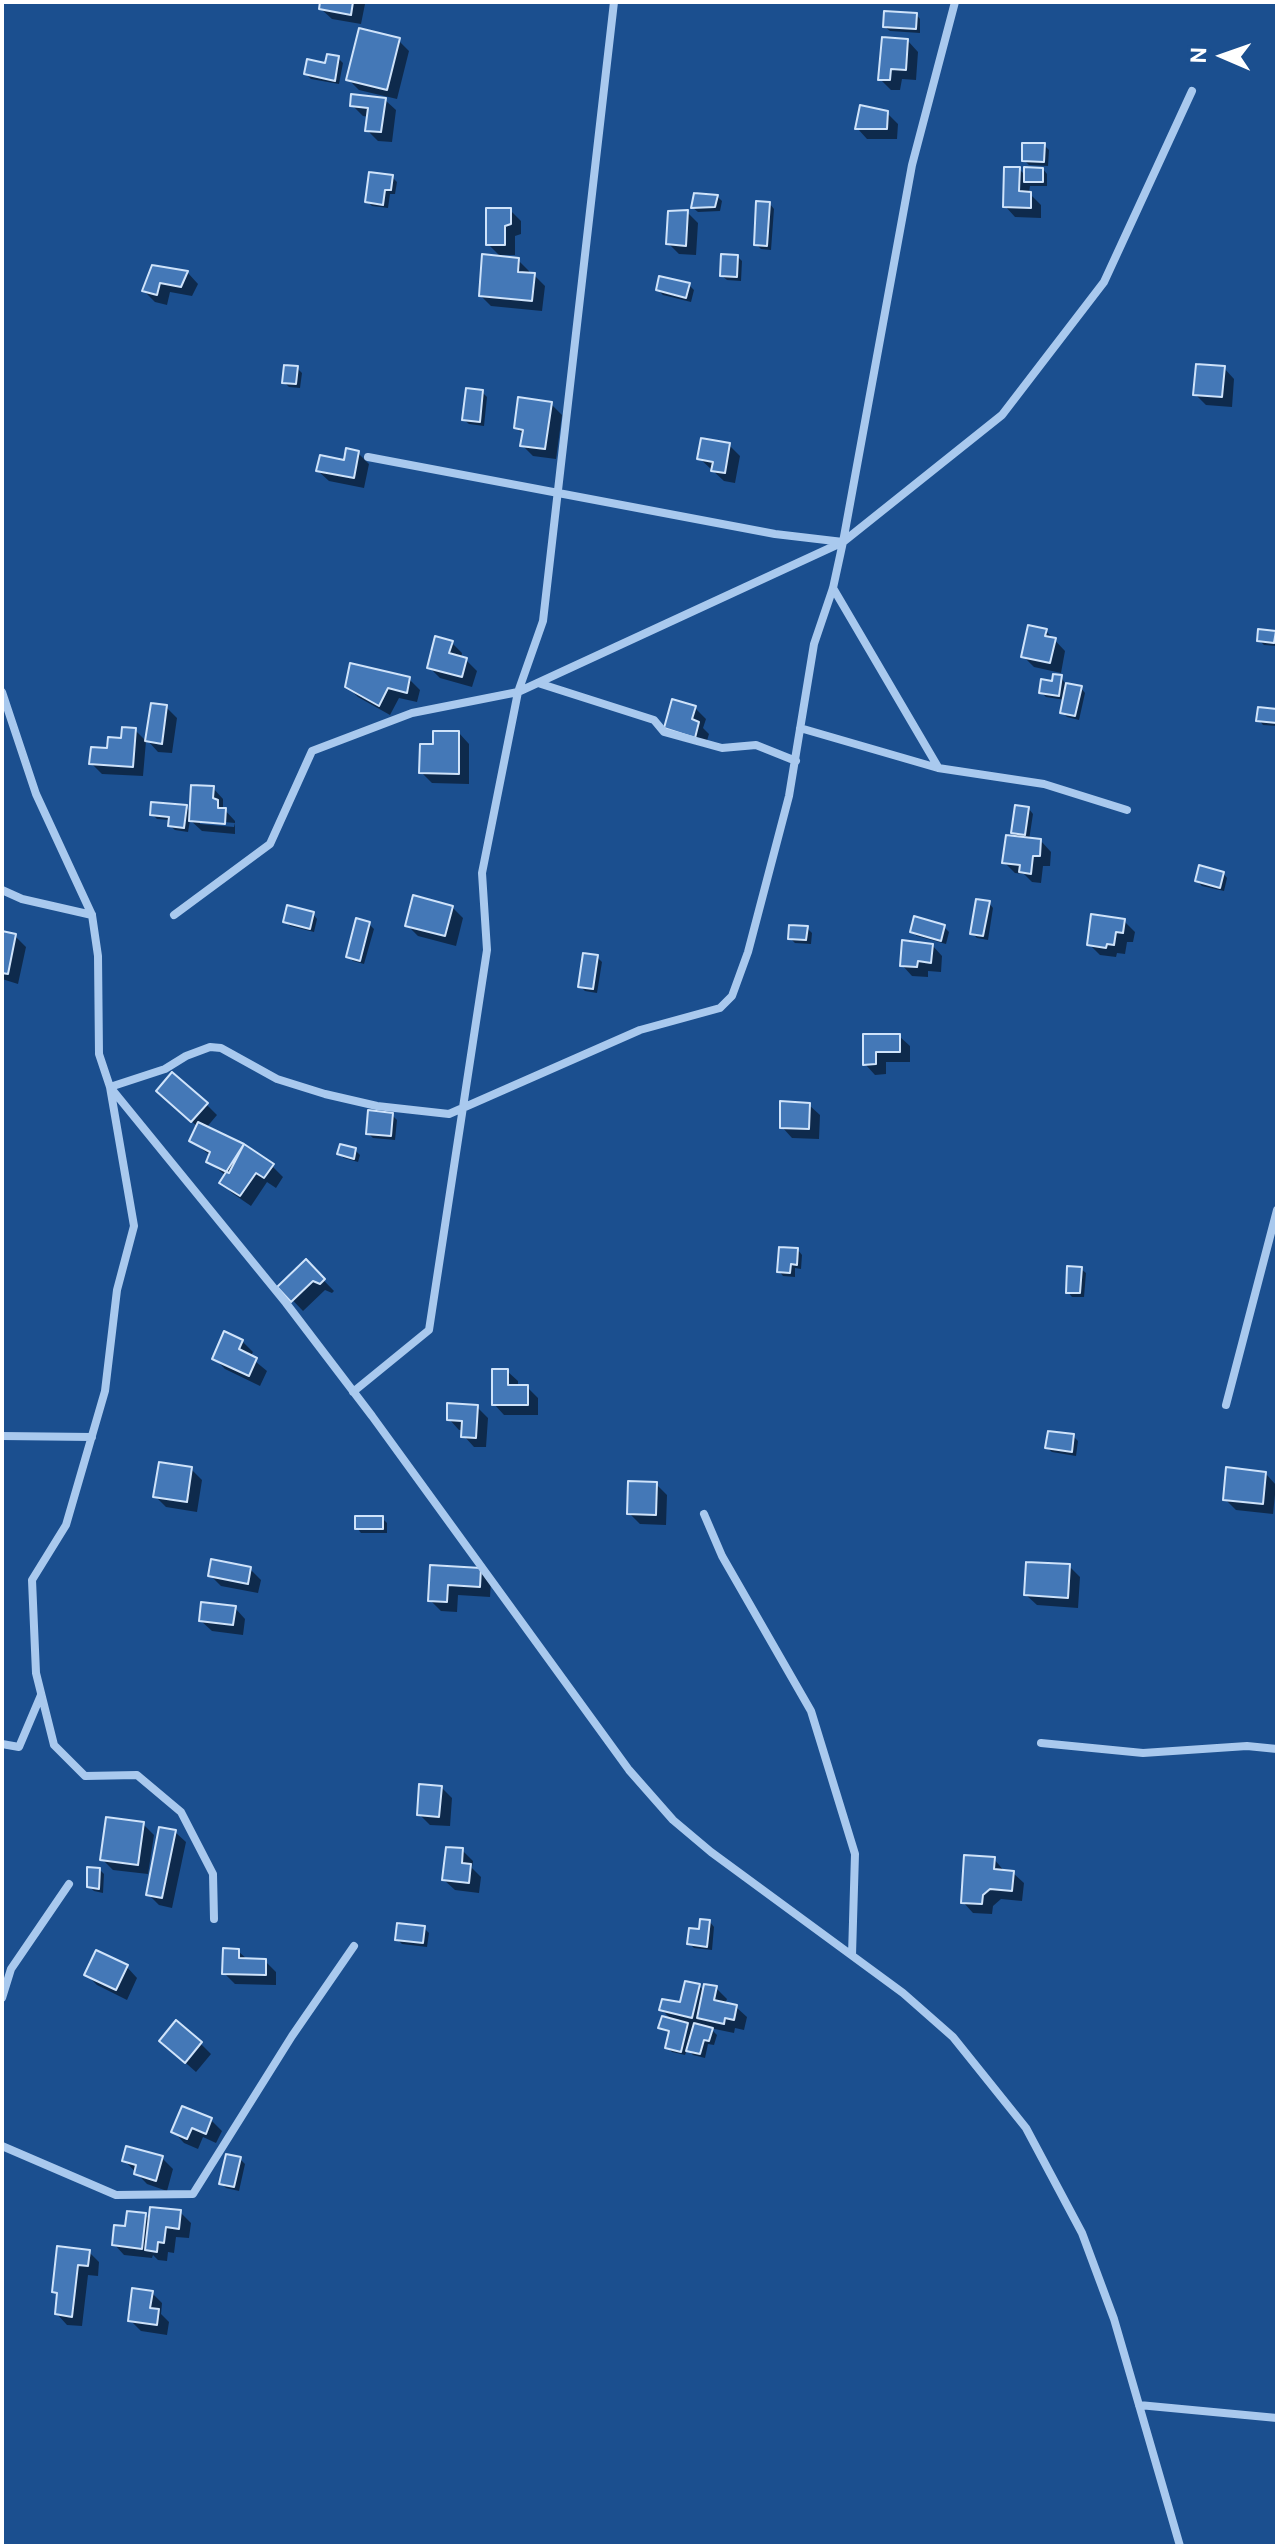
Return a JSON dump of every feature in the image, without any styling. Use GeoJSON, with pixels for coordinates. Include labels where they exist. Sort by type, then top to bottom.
{"type":"FeatureCollection","features":[{"type":"Feature","properties":{"kind":"street"},"geometry":{"type":"LineString","coordinates":[[353,1392],[429,1330],[487,950],[482,873],[518,692],[543,621],[614,2]]}},
{"type":"Feature","properties":{"kind":"street"},"geometry":{"type":"LineString","coordinates":[[110,1087],[165,1069],[186,1056],[210,1047],[221,1048],[277,1079],[325,1094],[377,1106],[449,1114],[640,1030],[720,1008],[732,996],[748,952],[796,761],[814,644],[833,588],[843,542],[912,165],[955,2]]}},
{"type":"Feature","properties":{"kind":"street"},"geometry":{"type":"LineString","coordinates":[[174,915],[270,844],[312,751],[412,713],[518,692],[843,542],[1002,415],[1104,282],[1192,91]]}},
{"type":"Feature","properties":{"kind":"street"},"geometry":{"type":"LineString","coordinates":[[368,457],[775,534],[843,542]]}},
{"type":"Feature","properties":{"kind":"street"},"geometry":{"type":"LineString","coordinates":[[833,588],[938,768]]}},
{"type":"Feature","properties":{"kind":"street"},"geometry":{"type":"LineString","coordinates":[[537,683],[654,720],[664,732],[722,748],[756,745],[796,761]]}},
{"type":"Feature","properties":{"kind":"street"},"geometry":{"type":"LineString","coordinates":[[2,692],[36,794],[92,915],[98,956],[99,1054],[110,1087],[134,1226],[117,1290],[105,1391],[92,1437],[66,1525],[32,1580],[36,1673],[54,1745],[85,1776],[137,1775],[181,1812],[213,1874],[214,1919]]}},
{"type":"Feature","properties":{"kind":"street"},"geometry":{"type":"LineString","coordinates":[[800,728],[938,768],[1044,784],[1127,810]]}},
{"type":"Feature","properties":{"kind":"street"},"geometry":{"type":"LineString","coordinates":[[2,890],[22,899],[92,915]]}},
{"type":"Feature","properties":{"kind":"street"},"geometry":{"type":"LineString","coordinates":[[110,1087],[286,1303],[638,1780],[673,1820],[711,1852],[903,1993],[953,2037],[1026,2128],[1082,2233],[1114,2319],[1180,2546]]}},
{"type":"Feature","properties":{"kind":"street"},"geometry":{"type":"LineString","coordinates":[[1226,1405],[1277,1210]]}},
{"type":"Feature","properties":{"kind":"street"},"geometry":{"type":"LineString","coordinates":[[2,1436],[92,1437]]}},
{"type":"Feature","properties":{"kind":"street"},"geometry":{"type":"LineString","coordinates":[[704,1514],[722,1556],[811,1711],[855,1854],[852,1955]]}},
{"type":"Feature","properties":{"kind":"street"},"geometry":{"type":"LineString","coordinates":[[2,1744],[19,1747],[41,1695]]}},
{"type":"Feature","properties":{"kind":"street"},"geometry":{"type":"LineString","coordinates":[[1041,1743],[1143,1753],[1247,1746],[1277,1749]]}},
{"type":"Feature","properties":{"kind":"street"},"geometry":{"type":"LineString","coordinates":[[2,1998],[11,1969],[69,1884]]}},
{"type":"Feature","properties":{"kind":"street"},"geometry":{"type":"LineString","coordinates":[[2,2146],[116,2195],[193,2194],[292,2036],[354,1946]]}},
{"type":"Feature","properties":{"kind":"street"},"geometry":{"type":"LineString","coordinates":[[1139,2405],[1277,2418]]}},
{"type":"Feature","properties":{"kind":"building"},"geometry":{"type":"Polygon","coordinates":[[[320,2],[353,2],[351,15],[319,9],[320,2]]]}},
{"type":"Feature","properties":{"kind":"building"},"geometry":{"type":"Polygon","coordinates":[[[884,11],[917,13],[916,29],[883,27],[884,11]]]}},
{"type":"Feature","properties":{"kind":"building"},"geometry":{"type":"Polygon","coordinates":[[[359,28],[400,38],[387,90],[346,80],[359,28]]]}},
{"type":"Feature","properties":{"kind":"building"},"geometry":{"type":"Polygon","coordinates":[[[882,37],[908,39],[906,70],[891,69],[890,80],[878,80],[882,37]]]}},
{"type":"Feature","properties":{"kind":"building"},"geometry":{"type":"Polygon","coordinates":[[[327,54],[339,56],[335,81],[304,74],[307,59],[325,63],[327,54]]]}},
{"type":"Feature","properties":{"kind":"building"},"geometry":{"type":"Polygon","coordinates":[[[351,94],[386,98],[381,132],[365,131],[368,108],[350,106],[351,94]]]}},
{"type":"Feature","properties":{"kind":"building"},"geometry":{"type":"Polygon","coordinates":[[[860,105],[888,111],[887,129],[855,129],[860,105]]]}},
{"type":"Feature","properties":{"kind":"building"},"geometry":{"type":"Polygon","coordinates":[[[1022,143],[1045,143],[1044,162],[1022,161],[1022,143]]]}},
{"type":"Feature","properties":{"kind":"building"},"geometry":{"type":"Polygon","coordinates":[[[1004,167],[1020,167],[1019,191],[1031,192],[1031,208],[1003,207],[1004,167]]]}},
{"type":"Feature","properties":{"kind":"building"},"geometry":{"type":"Polygon","coordinates":[[[1024,167],[1043,168],[1043,182],[1024,182],[1024,167]]]}},
{"type":"Feature","properties":{"kind":"building"},"geometry":{"type":"Polygon","coordinates":[[[369,172],[393,175],[391,190],[385,190],[383,205],[365,202],[369,172]]]}},
{"type":"Feature","properties":{"kind":"building"},"geometry":{"type":"Polygon","coordinates":[[[694,193],[718,195],[715,207],[691,208],[694,193]]]}},
{"type":"Feature","properties":{"kind":"building"},"geometry":{"type":"Polygon","coordinates":[[[756,201],[770,202],[767,246],[754,245],[756,201]]]}},
{"type":"Feature","properties":{"kind":"building"},"geometry":{"type":"Polygon","coordinates":[[[486,208],[511,208],[511,224],[505,226],[505,245],[486,245],[486,208]]]}},
{"type":"Feature","properties":{"kind":"building"},"geometry":{"type":"Polygon","coordinates":[[[688,210],[686,246],[666,244],[668,211],[688,210]]]}},
{"type":"Feature","properties":{"kind":"building"},"geometry":{"type":"Polygon","coordinates":[[[482,254],[519,258],[518,272],[535,273],[532,301],[479,296],[482,254]]]}},
{"type":"Feature","properties":{"kind":"building"},"geometry":{"type":"Polygon","coordinates":[[[721,254],[738,255],[737,277],[720,276],[721,254]]]}},
{"type":"Feature","properties":{"kind":"building"},"geometry":{"type":"Polygon","coordinates":[[[152,265],[188,271],[181,287],[160,283],[157,295],[142,291],[152,265]]]}},
{"type":"Feature","properties":{"kind":"building"},"geometry":{"type":"Polygon","coordinates":[[[659,276],[690,283],[686,298],[656,290],[659,276]]]}},
{"type":"Feature","properties":{"kind":"building"},"geometry":{"type":"Polygon","coordinates":[[[1196,364],[1225,366],[1222,397],[1193,395],[1196,364]]]}},
{"type":"Feature","properties":{"kind":"building"},"geometry":{"type":"Polygon","coordinates":[[[284,365],[298,366],[296,384],[282,383],[284,365]]]}},
{"type":"Feature","properties":{"kind":"building"},"geometry":{"type":"Polygon","coordinates":[[[466,388],[483,390],[480,422],[462,420],[466,388]]]}},
{"type":"Feature","properties":{"kind":"building"},"geometry":{"type":"Polygon","coordinates":[[[518,397],[552,402],[545,449],[520,446],[523,430],[514,428],[518,397]]]}},
{"type":"Feature","properties":{"kind":"building"},"geometry":{"type":"Polygon","coordinates":[[[701,438],[730,443],[725,473],[711,471],[713,462],[697,459],[701,438]]]}},
{"type":"Feature","properties":{"kind":"building"},"geometry":{"type":"Polygon","coordinates":[[[346,448],[359,451],[354,478],[316,471],[320,455],[344,460],[346,448]]]}},
{"type":"Feature","properties":{"kind":"building"},"geometry":{"type":"Polygon","coordinates":[[[1028,625],[1047,629],[1045,636],[1056,638],[1050,663],[1021,657],[1028,625]]]}},
{"type":"Feature","properties":{"kind":"building"},"geometry":{"type":"Polygon","coordinates":[[[1258,629],[1276,631],[1274,643],[1257,641],[1258,629]]]}},
{"type":"Feature","properties":{"kind":"building"},"geometry":{"type":"Polygon","coordinates":[[[435,636],[453,641],[449,653],[467,658],[462,677],[427,668],[435,636]]]}},
{"type":"Feature","properties":{"kind":"building"},"geometry":{"type":"Polygon","coordinates":[[[350,663],[410,677],[407,693],[388,688],[379,706],[345,687],[350,663]]]}},
{"type":"Feature","properties":{"kind":"building"},"geometry":{"type":"Polygon","coordinates":[[[1053,674],[1062,675],[1059,696],[1039,693],[1041,679],[1052,681],[1053,674]]]}},
{"type":"Feature","properties":{"kind":"building"},"geometry":{"type":"Polygon","coordinates":[[[1066,683],[1082,686],[1075,716],[1060,713],[1066,683]]]}},
{"type":"Feature","properties":{"kind":"building"},"geometry":{"type":"Polygon","coordinates":[[[672,699],[696,706],[692,719],[699,722],[695,738],[664,728],[672,699]]]}},
{"type":"Feature","properties":{"kind":"building"},"geometry":{"type":"Polygon","coordinates":[[[151,703],[167,705],[162,744],[145,741],[151,703]]]}},
{"type":"Feature","properties":{"kind":"building"},"geometry":{"type":"Polygon","coordinates":[[[1258,707],[1277,709],[1277,723],[1256,721],[1258,707]]]}},
{"type":"Feature","properties":{"kind":"building"},"geometry":{"type":"Polygon","coordinates":[[[122,727],[136,728],[133,767],[89,764],[91,747],[107,748],[108,737],[121,738],[122,727]]]}},
{"type":"Feature","properties":{"kind":"building"},"geometry":{"type":"Polygon","coordinates":[[[433,731],[459,731],[459,774],[419,773],[420,744],[433,744],[433,731]]]}},
{"type":"Feature","properties":{"kind":"building"},"geometry":{"type":"Polygon","coordinates":[[[191,785],[214,786],[213,798],[218,800],[218,808],[226,808],[225,824],[189,821],[191,785]]]}},
{"type":"Feature","properties":{"kind":"building"},"geometry":{"type":"Polygon","coordinates":[[[151,802],[187,805],[184,828],[168,826],[169,817],[150,815],[151,802]]]}},
{"type":"Feature","properties":{"kind":"building"},"geometry":{"type":"Polygon","coordinates":[[[1015,805],[1029,807],[1025,835],[1011,833],[1015,805]]]}},
{"type":"Feature","properties":{"kind":"building"},"geometry":{"type":"Polygon","coordinates":[[[1006,835],[1041,839],[1040,856],[1033,856],[1031,874],[1019,872],[1020,865],[1002,863],[1006,835]]]}},
{"type":"Feature","properties":{"kind":"building"},"geometry":{"type":"Polygon","coordinates":[[[1199,865],[1224,872],[1220,888],[1195,881],[1199,865]]]}},
{"type":"Feature","properties":{"kind":"building"},"geometry":{"type":"Polygon","coordinates":[[[413,895],[453,906],[445,936],[405,926],[413,895]]]}},
{"type":"Feature","properties":{"kind":"building"},"geometry":{"type":"Polygon","coordinates":[[[976,899],[990,901],[983,936],[970,934],[976,899]]]}},
{"type":"Feature","properties":{"kind":"building"},"geometry":{"type":"Polygon","coordinates":[[[287,905],[314,912],[310,929],[283,922],[287,905]]]}},
{"type":"Feature","properties":{"kind":"building"},"geometry":{"type":"Polygon","coordinates":[[[1091,914],[1125,919],[1123,933],[1116,932],[1114,945],[1107,944],[1106,948],[1087,945],[1091,914]]]}},
{"type":"Feature","properties":{"kind":"building"},"geometry":{"type":"Polygon","coordinates":[[[914,916],[945,925],[941,941],[910,932],[914,916]]]}},
{"type":"Feature","properties":{"kind":"building"},"geometry":{"type":"Polygon","coordinates":[[[356,918],[370,922],[360,961],[346,957],[356,918]]]}},
{"type":"Feature","properties":{"kind":"building"},"geometry":{"type":"Polygon","coordinates":[[[789,925],[808,926],[806,940],[788,939],[789,925]]]}},
{"type":"Feature","properties":{"kind":"building"},"geometry":{"type":"Polygon","coordinates":[[[2,931],[16,934],[8,974],[2,973],[2,931]]]}},
{"type":"Feature","properties":{"kind":"building"},"geometry":{"type":"Polygon","coordinates":[[[902,940],[933,944],[931,963],[918,961],[917,967],[900,966],[902,940]]]}},
{"type":"Feature","properties":{"kind":"building"},"geometry":{"type":"Polygon","coordinates":[[[583,953],[598,955],[593,989],[578,987],[583,953]]]}},
{"type":"Feature","properties":{"kind":"building"},"geometry":{"type":"Polygon","coordinates":[[[863,1034],[900,1034],[900,1052],[876,1052],[876,1064],[863,1065],[863,1034]]]}},
{"type":"Feature","properties":{"kind":"building"},"geometry":{"type":"Polygon","coordinates":[[[172,1072],[208,1103],[191,1122],[156,1091],[172,1072]]]}},
{"type":"Feature","properties":{"kind":"building"},"geometry":{"type":"Polygon","coordinates":[[[780,1101],[810,1103],[809,1129],[780,1128],[780,1101]]]}},
{"type":"Feature","properties":{"kind":"building"},"geometry":{"type":"Polygon","coordinates":[[[368,1110],[393,1113],[391,1136],[366,1134],[368,1110]]]}},
{"type":"Feature","properties":{"kind":"building"},"geometry":{"type":"Polygon","coordinates":[[[198,1122],[244,1144],[229,1173],[206,1162],[210,1152],[189,1141],[198,1122]]]}},
{"type":"Feature","properties":{"kind":"building"},"geometry":{"type":"Polygon","coordinates":[[[244,1144],[274,1164],[264,1178],[256,1173],[240,1196],[219,1183],[244,1144]]]}},
{"type":"Feature","properties":{"kind":"building"},"geometry":{"type":"Polygon","coordinates":[[[340,1144],[356,1148],[354,1159],[337,1154],[340,1144]]]}},
{"type":"Feature","properties":{"kind":"building"},"geometry":{"type":"Polygon","coordinates":[[[779,1247],[798,1248],[797,1265],[791,1264],[790,1273],[777,1272],[779,1247]]]}},
{"type":"Feature","properties":{"kind":"building"},"geometry":{"type":"Polygon","coordinates":[[[306,1259],[325,1279],[320,1284],[313,1281],[291,1302],[277,1287],[306,1259]]]}},
{"type":"Feature","properties":{"kind":"building"},"geometry":{"type":"Polygon","coordinates":[[[1067,1266],[1082,1267],[1080,1293],[1066,1293],[1067,1266]]]}},
{"type":"Feature","properties":{"kind":"building"},"geometry":{"type":"Polygon","coordinates":[[[224,1331],[243,1340],[239,1349],[257,1358],[249,1376],[212,1359],[224,1331]]]}},
{"type":"Feature","properties":{"kind":"building"},"geometry":{"type":"Polygon","coordinates":[[[492,1369],[508,1369],[508,1385],[528,1385],[528,1405],[492,1405],[492,1369]]]}},
{"type":"Feature","properties":{"kind":"building"},"geometry":{"type":"Polygon","coordinates":[[[447,1403],[478,1405],[476,1438],[461,1437],[462,1421],[447,1420],[447,1403]]]}},
{"type":"Feature","properties":{"kind":"building"},"geometry":{"type":"Polygon","coordinates":[[[1048,1431],[1074,1434],[1072,1452],[1045,1448],[1048,1431]]]}},
{"type":"Feature","properties":{"kind":"building"},"geometry":{"type":"Polygon","coordinates":[[[159,1462],[192,1467],[187,1502],[153,1497],[159,1462]]]}},
{"type":"Feature","properties":{"kind":"building"},"geometry":{"type":"Polygon","coordinates":[[[1226,1467],[1266,1472],[1263,1504],[1223,1500],[1226,1467]]]}},
{"type":"Feature","properties":{"kind":"building"},"geometry":{"type":"Polygon","coordinates":[[[628,1481],[657,1482],[656,1515],[627,1514],[628,1481]]]}},
{"type":"Feature","properties":{"kind":"building"},"geometry":{"type":"Polygon","coordinates":[[[355,1516],[383,1516],[383,1529],[355,1529],[355,1516]]]}},
{"type":"Feature","properties":{"kind":"building"},"geometry":{"type":"Polygon","coordinates":[[[211,1559],[251,1567],[248,1584],[208,1576],[211,1559]]]}},
{"type":"Feature","properties":{"kind":"building"},"geometry":{"type":"Polygon","coordinates":[[[1026,1562],[1070,1564],[1068,1598],[1024,1595],[1026,1562]]]}},
{"type":"Feature","properties":{"kind":"building"},"geometry":{"type":"Polygon","coordinates":[[[430,1565],[481,1568],[480,1587],[448,1585],[447,1602],[428,1601],[430,1565]]]}},
{"type":"Feature","properties":{"kind":"building"},"geometry":{"type":"Polygon","coordinates":[[[201,1602],[236,1606],[233,1625],[199,1621],[201,1602]]]}},
{"type":"Feature","properties":{"kind":"building"},"geometry":{"type":"Polygon","coordinates":[[[419,1784],[442,1786],[439,1817],[417,1815],[419,1784]]]}},
{"type":"Feature","properties":{"kind":"building"},"geometry":{"type":"Polygon","coordinates":[[[106,1817],[144,1822],[138,1865],[100,1860],[106,1817]]]}},
{"type":"Feature","properties":{"kind":"building"},"geometry":{"type":"Polygon","coordinates":[[[159,1827],[176,1830],[162,1898],[146,1895],[159,1827]]]}},
{"type":"Feature","properties":{"kind":"building"},"geometry":{"type":"Polygon","coordinates":[[[446,1847],[463,1848],[462,1863],[471,1864],[469,1883],[442,1880],[446,1847]]]}},
{"type":"Feature","properties":{"kind":"building"},"geometry":{"type":"Polygon","coordinates":[[[964,1855],[995,1857],[994,1869],[1014,1871],[1012,1891],[990,1889],[983,1895],[982,1904],[961,1903],[964,1855]]]}},
{"type":"Feature","properties":{"kind":"building"},"geometry":{"type":"Polygon","coordinates":[[[87,1867],[100,1868],[99,1889],[87,1887],[87,1867]]]}},
{"type":"Feature","properties":{"kind":"building"},"geometry":{"type":"Polygon","coordinates":[[[700,1919],[710,1920],[707,1947],[687,1944],[689,1928],[699,1929],[700,1919]]]}},
{"type":"Feature","properties":{"kind":"building"},"geometry":{"type":"Polygon","coordinates":[[[397,1923],[425,1926],[423,1943],[395,1940],[397,1923]]]}},
{"type":"Feature","properties":{"kind":"building"},"geometry":{"type":"Polygon","coordinates":[[[223,1948],[239,1949],[239,1958],[266,1959],[266,1975],[222,1974],[223,1948]]]}},
{"type":"Feature","properties":{"kind":"building"},"geometry":{"type":"Polygon","coordinates":[[[96,1950],[128,1965],[116,1990],[84,1975],[96,1950]]]}},
{"type":"Feature","properties":{"kind":"building"},"geometry":{"type":"Polygon","coordinates":[[[685,1981],[700,1984],[692,2018],[659,2010],[662,1999],[680,2002],[685,1981]]]}},
{"type":"Feature","properties":{"kind":"building"},"geometry":{"type":"Polygon","coordinates":[[[704,1984],[717,1986],[714,2000],[737,2005],[734,2020],[725,2018],[724,2024],[697,2018],[704,1984]]]}},
{"type":"Feature","properties":{"kind":"building"},"geometry":{"type":"Polygon","coordinates":[[[662,2016],[688,2023],[681,2052],[665,2048],[669,2031],[658,2028],[662,2016]]]}},
{"type":"Feature","properties":{"kind":"building"},"geometry":{"type":"Polygon","coordinates":[[[176,2020],[202,2042],[185,2063],[159,2041],[176,2020]]]}},
{"type":"Feature","properties":{"kind":"building"},"geometry":{"type":"Polygon","coordinates":[[[694,2023],[713,2028],[709,2041],[704,2040],[700,2054],[686,2051],[694,2023]]]}},
{"type":"Feature","properties":{"kind":"building"},"geometry":{"type":"Polygon","coordinates":[[[182,2106],[212,2118],[206,2134],[192,2128],[187,2139],[171,2132],[182,2106]]]}},
{"type":"Feature","properties":{"kind":"building"},"geometry":{"type":"Polygon","coordinates":[[[126,2146],[163,2156],[156,2181],[134,2174],[136,2165],[122,2161],[126,2146]]]}},
{"type":"Feature","properties":{"kind":"building"},"geometry":{"type":"Polygon","coordinates":[[[226,2154],[241,2157],[234,2187],[219,2184],[226,2154]]]}},
{"type":"Feature","properties":{"kind":"building"},"geometry":{"type":"Polygon","coordinates":[[[150,2207],[181,2210],[179,2229],[166,2227],[164,2243],[158,2242],[157,2252],[145,2250],[150,2207]]]}},
{"type":"Feature","properties":{"kind":"building"},"geometry":{"type":"Polygon","coordinates":[[[127,2211],[146,2213],[142,2249],[112,2245],[114,2225],[125,2226],[127,2211]]]}},
{"type":"Feature","properties":{"kind":"building"},"geometry":{"type":"Polygon","coordinates":[[[57,2246],[90,2250],[88,2266],[78,2265],[72,2317],[55,2314],[57,2293],[52,2292],[57,2246]]]}},
{"type":"Feature","properties":{"kind":"building"},"geometry":{"type":"Polygon","coordinates":[[[132,2288],[153,2291],[150,2308],[159,2309],[157,2325],[128,2321],[132,2288]]]}}]}
